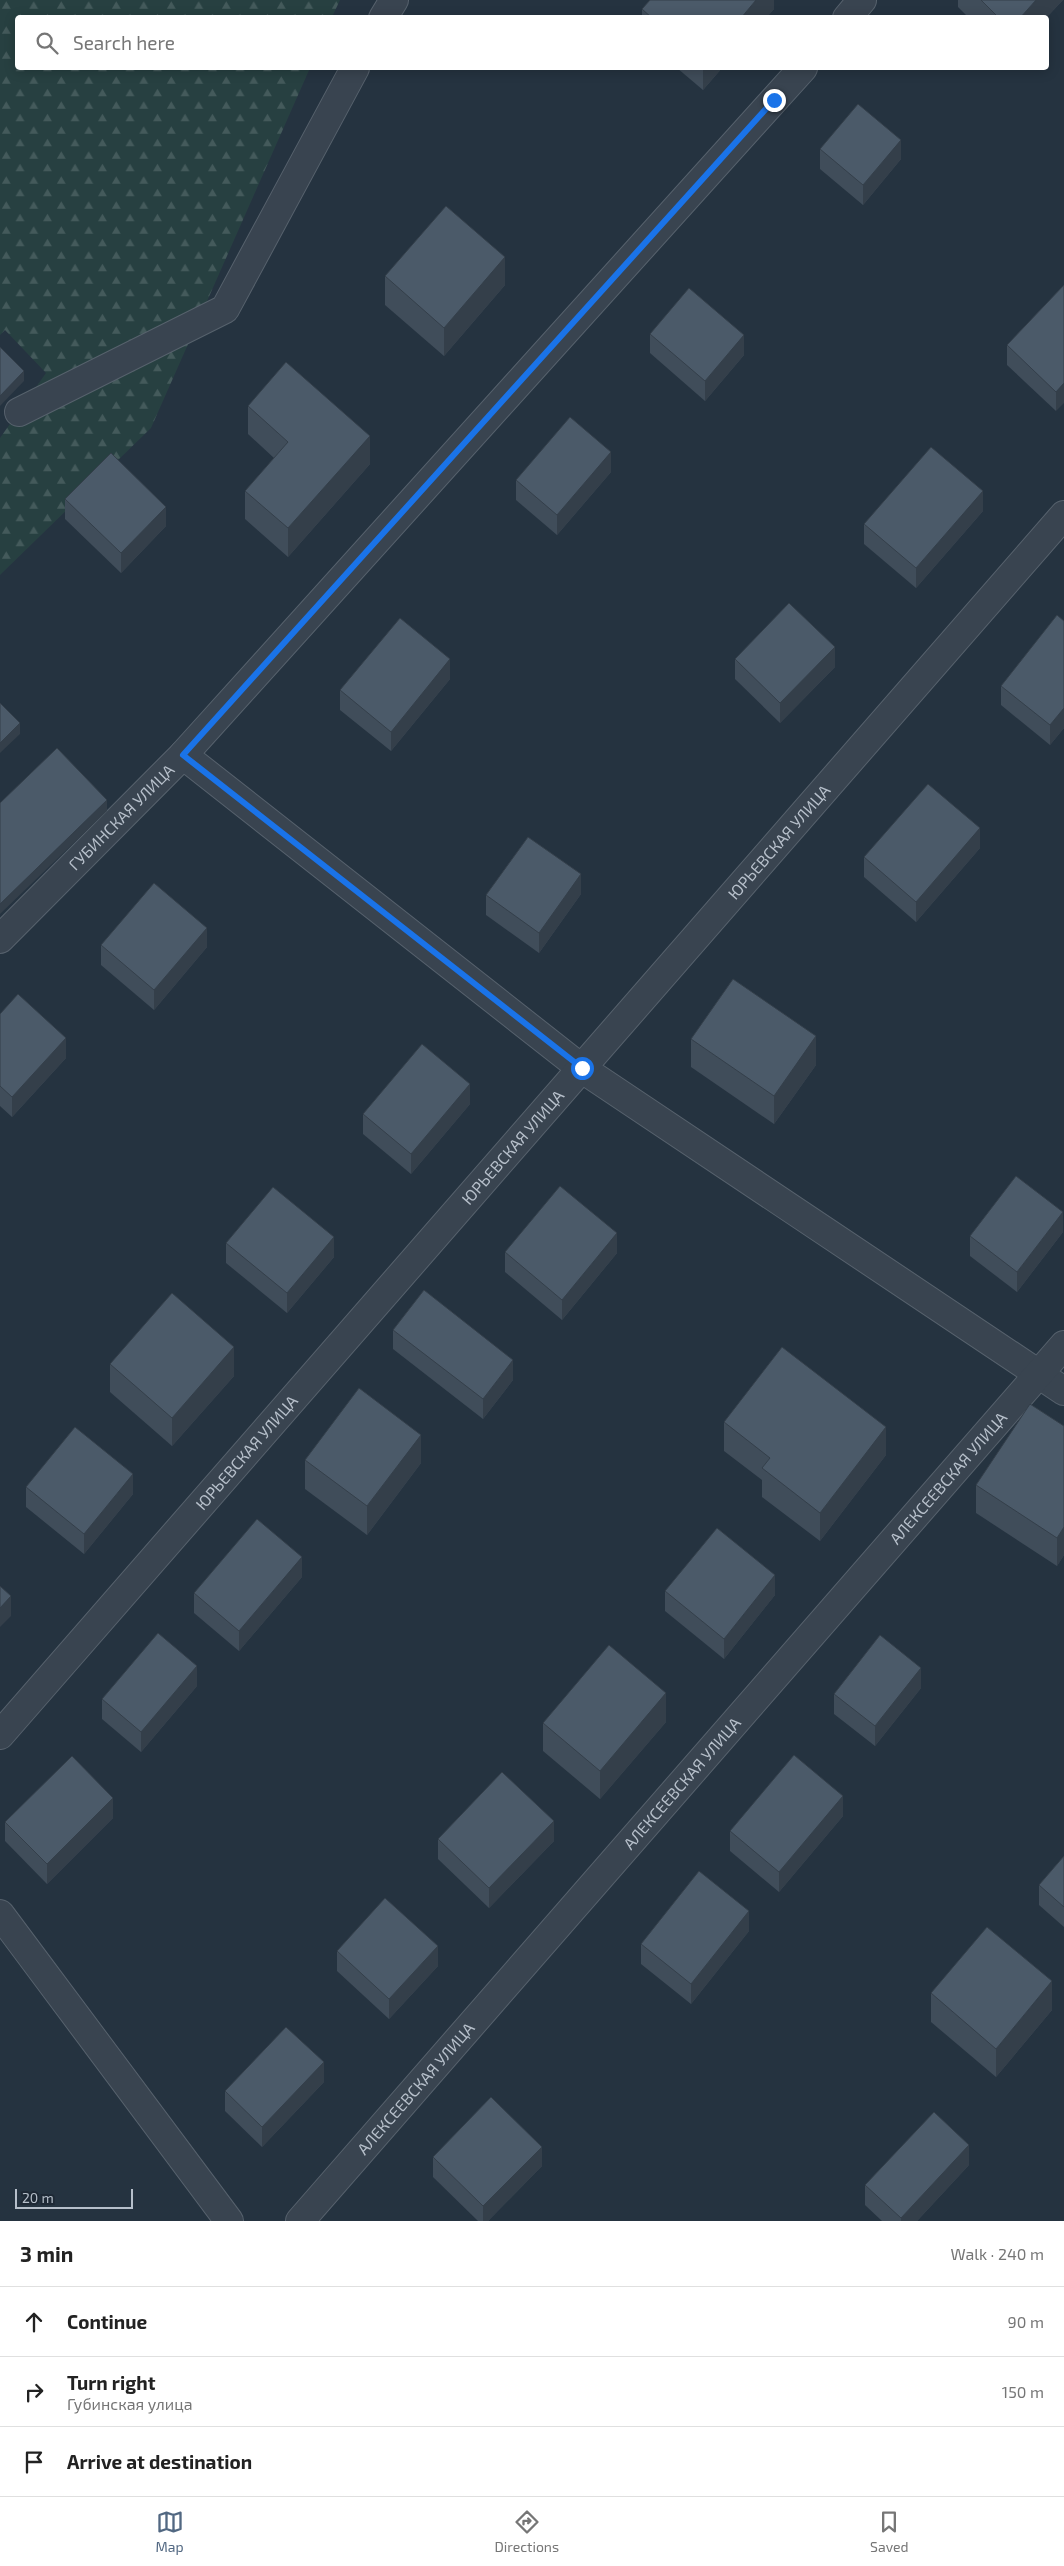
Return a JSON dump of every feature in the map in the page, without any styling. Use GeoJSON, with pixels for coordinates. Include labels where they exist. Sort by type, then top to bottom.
{"type":"FeatureCollection","features":[{"type":"Feature","properties":{"kind":"street"},"geometry":{"type":"LineString","coordinates":[[385,15],[394,0]]}},
{"type":"Feature","properties":{"kind":"street"},"geometry":{"type":"LineString","coordinates":[[850,15],[862,0]]}},
{"type":"Feature","properties":{"kind":"street"},"geometry":{"type":"LineString","coordinates":[[19,412],[225,309],[354,70]]}},
{"type":"Feature","properties":{"kind":"street","name":"ГУБИНСКАЯ УЛИЦА"},"geometry":{"type":"LineString","coordinates":[[0,939],[183,755],[801,70]]}},
{"type":"Feature","properties":{"kind":"street","name":"ЮРЬЕВСКАЯ УЛИЦА"},"geometry":{"type":"LineString","coordinates":[[0,1735],[1064,515]]}},
{"type":"Feature","properties":{"kind":"street"},"geometry":{"type":"LineString","coordinates":[[183,755],[582,1068],[1064,1391]]}},
{"type":"Feature","properties":{"kind":"street","name":"АЛЕКСЕЕВСКАЯ УЛИЦА"},"geometry":{"type":"LineString","coordinates":[[300,2221],[1064,1345]]}},
{"type":"Feature","properties":{"kind":"street"},"geometry":{"type":"LineString","coordinates":[[0,1914],[228,2221]]}},
{"type":"Feature","properties":{"kind":"green space"},"geometry":{"type":"Polygon","coordinates":[[[0,0],[340,0],[333,15],[15,15],[15,70],[309,70],[151,428],[0,575],[0,438],[46,373],[5,330],[0,335],[0,0]]]}},
{"type":"Feature","properties":{"kind":"building"},"geometry":{"type":"Polygon","coordinates":[[[650,0],[756,0],[744,15],[649,15],[642,9],[650,0]]]}},
{"type":"Feature","properties":{"kind":"building"},"geometry":{"type":"Polygon","coordinates":[[[981,0],[1036,0],[1023,15],[996,15],[981,0]]]}},
{"type":"Feature","properties":{"kind":"building"},"geometry":{"type":"Polygon","coordinates":[[[858,104],[901,140],[863,185],[820,149],[858,104]]]}},
{"type":"Feature","properties":{"kind":"building"},"geometry":{"type":"Polygon","coordinates":[[[446,206],[505,257],[444,328],[385,276],[446,206]]]}},
{"type":"Feature","properties":{"kind":"building"},"geometry":{"type":"Polygon","coordinates":[[[1064,285],[1064,383],[1056,392],[1007,345],[1064,285]]]}},
{"type":"Feature","properties":{"kind":"building"},"geometry":{"type":"Polygon","coordinates":[[[689,288],[744,335],[705,381],[650,334],[689,288]]]}},
{"type":"Feature","properties":{"kind":"building"},"geometry":{"type":"Polygon","coordinates":[[[0,347],[24,371],[0,396],[0,347]]]}},
{"type":"Feature","properties":{"kind":"building"},"geometry":{"type":"Polygon","coordinates":[[[286,362],[370,436],[288,528],[245,491],[288,442],[248,406],[286,362]]]}},
{"type":"Feature","properties":{"kind":"building"},"geometry":{"type":"Polygon","coordinates":[[[570,417],[611,452],[557,515],[516,480],[570,417]]]}},
{"type":"Feature","properties":{"kind":"building"},"geometry":{"type":"Polygon","coordinates":[[[931,447],[983,491],[916,568],[864,524],[931,447]]]}},
{"type":"Feature","properties":{"kind":"building"},"geometry":{"type":"Polygon","coordinates":[[[111,453],[166,507],[121,553],[65,499],[111,453]]]}},
{"type":"Feature","properties":{"kind":"building"},"geometry":{"type":"Polygon","coordinates":[[[789,603],[835,647],[780,703],[735,659],[789,603]]]}},
{"type":"Feature","properties":{"kind":"building"},"geometry":{"type":"Polygon","coordinates":[[[1057,615],[1064,621],[1064,708],[1050,725],[1001,686],[1057,615]]]}},
{"type":"Feature","properties":{"kind":"building"},"geometry":{"type":"Polygon","coordinates":[[[400,618],[450,659],[391,732],[340,690],[400,618]]]}},
{"type":"Feature","properties":{"kind":"building"},"geometry":{"type":"Polygon","coordinates":[[[0,703],[20,723],[0,743],[0,703]]]}},
{"type":"Feature","properties":{"kind":"building"},"geometry":{"type":"Polygon","coordinates":[[[57,748],[107,800],[0,904],[0,803],[57,748]]]}},
{"type":"Feature","properties":{"kind":"building"},"geometry":{"type":"Polygon","coordinates":[[[928,784],[980,828],[916,902],[864,857],[928,784]]]}},
{"type":"Feature","properties":{"kind":"building"},"geometry":{"type":"Polygon","coordinates":[[[528,837],[581,874],[539,933],[486,895],[528,837]]]}},
{"type":"Feature","properties":{"kind":"building"},"geometry":{"type":"Polygon","coordinates":[[[154,883],[207,928],[154,990],[101,945],[154,883]]]}},
{"type":"Feature","properties":{"kind":"building"},"geometry":{"type":"Polygon","coordinates":[[[733,979],[816,1036],[774,1096],[691,1039],[733,979]]]}},
{"type":"Feature","properties":{"kind":"building"},"geometry":{"type":"Polygon","coordinates":[[[18,994],[66,1038],[12,1097],[0,1086],[0,1014],[18,994]]]}},
{"type":"Feature","properties":{"kind":"building"},"geometry":{"type":"Polygon","coordinates":[[[422,1044],[470,1084],[411,1154],[363,1114],[422,1044]]]}},
{"type":"Feature","properties":{"kind":"building"},"geometry":{"type":"Polygon","coordinates":[[[1016,1176],[1063,1212],[1017,1272],[970,1236],[1016,1176]]]}},
{"type":"Feature","properties":{"kind":"building"},"geometry":{"type":"Polygon","coordinates":[[[560,1186],[617,1233],[562,1300],[505,1252],[560,1186]]]}},
{"type":"Feature","properties":{"kind":"building"},"geometry":{"type":"Polygon","coordinates":[[[273,1187],[334,1237],[287,1293],[226,1243],[273,1187]]]}},
{"type":"Feature","properties":{"kind":"building"},"geometry":{"type":"Polygon","coordinates":[[[424,1290],[513,1360],[483,1399],[393,1330],[424,1290]]]}},
{"type":"Feature","properties":{"kind":"building"},"geometry":{"type":"Polygon","coordinates":[[[172,1293],[234,1347],[172,1418],[110,1364],[172,1293]]]}},
{"type":"Feature","properties":{"kind":"building"},"geometry":{"type":"Polygon","coordinates":[[[782,1347],[886,1427],[820,1513],[762,1468],[770,1458],[724,1422],[782,1347]]]}},
{"type":"Feature","properties":{"kind":"building"},"geometry":{"type":"Polygon","coordinates":[[[359,1388],[421,1435],[367,1506],[305,1460],[359,1388]]]}},
{"type":"Feature","properties":{"kind":"building"},"geometry":{"type":"Polygon","coordinates":[[[1030,1404],[1064,1426],[1064,1527],[1057,1538],[976,1485],[1030,1404]]]}},
{"type":"Feature","properties":{"kind":"building"},"geometry":{"type":"Polygon","coordinates":[[[75,1427],[133,1474],[84,1534],[26,1487],[75,1427]]]}},
{"type":"Feature","properties":{"kind":"building"},"geometry":{"type":"Polygon","coordinates":[[[257,1519],[302,1557],[239,1631],[194,1593],[257,1519]]]}},
{"type":"Feature","properties":{"kind":"building"},"geometry":{"type":"Polygon","coordinates":[[[717,1528],[775,1575],[724,1639],[665,1591],[717,1528]]]}},
{"type":"Feature","properties":{"kind":"building"},"geometry":{"type":"Polygon","coordinates":[[[0,1586],[11,1596],[0,1608],[0,1586]]]}},
{"type":"Feature","properties":{"kind":"building"},"geometry":{"type":"Polygon","coordinates":[[[158,1633],[197,1666],[141,1732],[102,1699],[158,1633]]]}},
{"type":"Feature","properties":{"kind":"building"},"geometry":{"type":"Polygon","coordinates":[[[880,1635],[921,1668],[875,1726],[834,1694],[880,1635]]]}},
{"type":"Feature","properties":{"kind":"building"},"geometry":{"type":"Polygon","coordinates":[[[609,1645],[666,1693],[600,1771],[543,1723],[609,1645]]]}},
{"type":"Feature","properties":{"kind":"building"},"geometry":{"type":"Polygon","coordinates":[[[794,1755],[843,1796],[779,1872],[730,1831],[794,1755]]]}},
{"type":"Feature","properties":{"kind":"building"},"geometry":{"type":"Polygon","coordinates":[[[72,1756],[113,1798],[47,1864],[5,1822],[72,1756]]]}},
{"type":"Feature","properties":{"kind":"building"},"geometry":{"type":"Polygon","coordinates":[[[502,1772],[554,1821],[489,1888],[438,1839],[502,1772]]]}},
{"type":"Feature","properties":{"kind":"building"},"geometry":{"type":"Polygon","coordinates":[[[1064,1856],[1064,1907],[1039,1885],[1064,1856]]]}},
{"type":"Feature","properties":{"kind":"building"},"geometry":{"type":"Polygon","coordinates":[[[699,1871],[749,1911],[691,1984],[641,1944],[699,1871]]]}},
{"type":"Feature","properties":{"kind":"building"},"geometry":{"type":"Polygon","coordinates":[[[385,1898],[438,1946],[389,1999],[337,1951],[385,1898]]]}},
{"type":"Feature","properties":{"kind":"building"},"geometry":{"type":"Polygon","coordinates":[[[987,1927],[1052,1981],[996,2049],[931,1993],[987,1927]]]}},
{"type":"Feature","properties":{"kind":"building"},"geometry":{"type":"Polygon","coordinates":[[[286,2027],[324,2062],[262,2127],[225,2091],[286,2027]]]}},
{"type":"Feature","properties":{"kind":"building"},"geometry":{"type":"Polygon","coordinates":[[[491,2097],[542,2147],[483,2206],[433,2157],[491,2097]]]}},
{"type":"Feature","properties":{"kind":"building"},"geometry":{"type":"Polygon","coordinates":[[[934,2112],[969,2145],[901,2218],[865,2185],[934,2112]]]}},
{"type":"Feature","properties":{"kind":"route"},"geometry":{"type":"LineString","coordinates":[[582,1068],[183,755],[774,100]]}}]}
